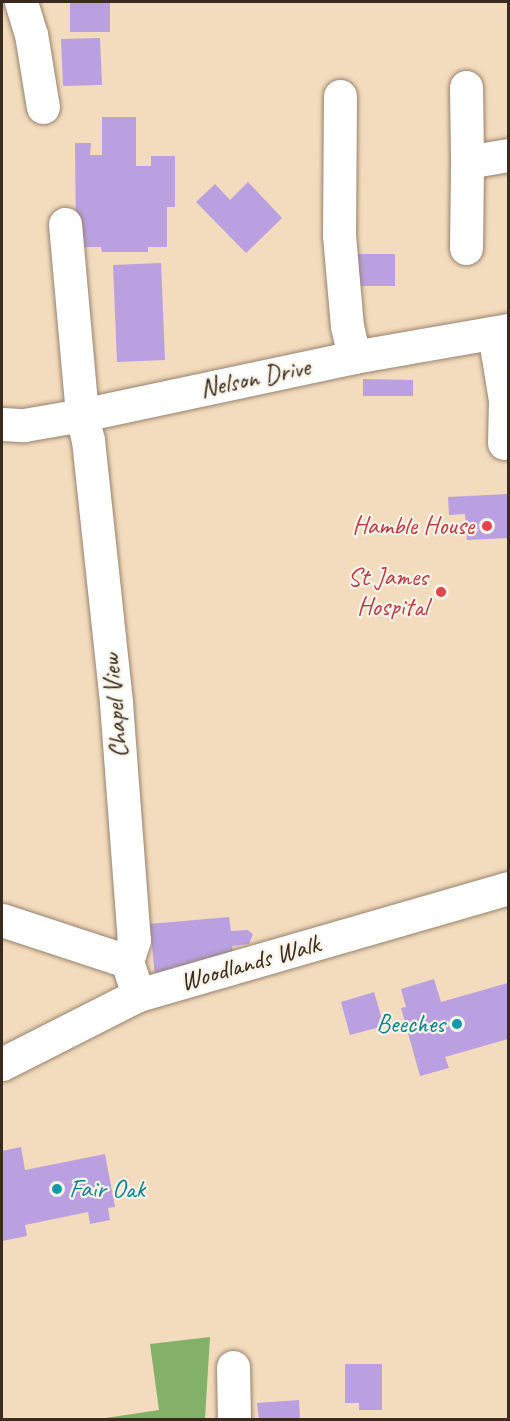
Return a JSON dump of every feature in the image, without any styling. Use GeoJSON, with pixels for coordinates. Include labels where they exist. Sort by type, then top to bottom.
{"type":"FeatureCollection","features":[{"type":"Feature","properties":{"kind":"street"},"geometry":{"type":"LineString","coordinates":[[21,2],[31,34],[43,107]]}},
{"type":"Feature","properties":{"kind":"street"},"geometry":{"type":"LineString","coordinates":[[466,87],[466,248]]}},
{"type":"Feature","properties":{"kind":"street"},"geometry":{"type":"LineString","coordinates":[[340,96],[339,235],[346,326],[354,357]]}},
{"type":"Feature","properties":{"kind":"street"},"geometry":{"type":"LineString","coordinates":[[467,162],[508,155]]}},
{"type":"Feature","properties":{"kind":"street","name":"Chapel View"},"geometry":{"type":"LineString","coordinates":[[65,224],[82,415],[89,451],[116,703],[134,940],[127,961]]}},
{"type":"Feature","properties":{"kind":"street"},"geometry":{"type":"LineString","coordinates":[[501,331],[505,400],[504,443]]}},
{"type":"Feature","properties":{"kind":"street","name":"Nelson Drive"},"geometry":{"type":"LineString","coordinates":[[2,424],[24,425],[82,415],[354,357],[501,331]]}},
{"type":"Feature","properties":{"kind":"street","name":"Woodlands Walk"},"geometry":{"type":"LineString","coordinates":[[2,1064],[138,995],[508,888]]}},
{"type":"Feature","properties":{"kind":"street"},"geometry":{"type":"LineString","coordinates":[[2,920],[127,961],[138,995]]}},
{"type":"Feature","properties":{"kind":"street"},"geometry":{"type":"LineString","coordinates":[[233,1367],[234,1419]]}},
{"type":"Feature","properties":{"kind":"green space"},"geometry":{"type":"Polygon","coordinates":[[[210,1337],[205,1419],[99,1419],[159,1410],[150,1344],[210,1337]]]}},
{"type":"Feature","properties":{"kind":"building"},"geometry":{"type":"Polygon","coordinates":[[[70,2],[110,2],[110,32],[70,32],[70,2]]]}},
{"type":"Feature","properties":{"kind":"building"},"geometry":{"type":"Polygon","coordinates":[[[100,38],[102,85],[63,86],[61,39],[100,38]]]}},
{"type":"Feature","properties":{"kind":"building"},"geometry":{"type":"Polygon","coordinates":[[[102,117],[136,117],[136,166],[151,166],[151,156],[175,156],[175,207],[167,207],[167,247],[148,247],[148,252],[102,252],[101,247],[76,247],[75,143],[91,143],[90,155],[102,155],[102,117]]]}},
{"type":"Feature","properties":{"kind":"building"},"geometry":{"type":"Polygon","coordinates":[[[248,182],[282,218],[246,253],[196,202],[215,184],[230,200],[248,182]]]}},
{"type":"Feature","properties":{"kind":"building"},"geometry":{"type":"Polygon","coordinates":[[[354,254],[395,254],[395,286],[354,286],[354,254]]]}},
{"type":"Feature","properties":{"kind":"building"},"geometry":{"type":"Polygon","coordinates":[[[161,263],[165,360],[117,362],[113,265],[161,263]]]}},
{"type":"Feature","properties":{"kind":"building"},"geometry":{"type":"Polygon","coordinates":[[[363,379],[413,380],[413,396],[363,396],[363,379]]]}},
{"type":"Feature","properties":{"kind":"building","name":"Hamble House"},"geometry":{"type":"Polygon","coordinates":[[[508,494],[508,538],[467,540],[465,514],[449,515],[448,497],[508,494]]]}},
{"type":"Feature","properties":{"kind":"building"},"geometry":{"type":"Polygon","coordinates":[[[229,917],[231,931],[248,930],[253,934],[249,944],[232,946],[234,961],[173,967],[174,976],[155,978],[150,924],[229,917]]]}},
{"type":"Feature","properties":{"kind":"building","name":"Beeches"},"geometry":{"type":"Polygon","coordinates":[[[434,979],[441,1002],[508,983],[508,1039],[445,1057],[449,1068],[420,1076],[401,1008],[406,1007],[401,989],[434,979]]]}},
{"type":"Feature","properties":{"kind":"building"},"geometry":{"type":"Polygon","coordinates":[[[374,992],[384,1026],[350,1035],[341,1002],[374,992]]]}},
{"type":"Feature","properties":{"kind":"building","name":"Fair Oak"},"geometry":{"type":"Polygon","coordinates":[[[21,1147],[25,1170],[105,1154],[115,1207],[108,1208],[110,1220],[90,1224],[88,1212],[25,1225],[27,1236],[2,1241],[2,1151],[21,1147]]]}},
{"type":"Feature","properties":{"kind":"building"},"geometry":{"type":"Polygon","coordinates":[[[345,1364],[382,1364],[382,1410],[359,1410],[359,1403],[345,1403],[345,1364]]]}},
{"type":"Feature","properties":{"kind":"building"},"geometry":{"type":"Polygon","coordinates":[[[299,1400],[300,1420],[259,1420],[257,1403],[299,1400]]]}},
{"type":"Feature","properties":{"kind":"place","name":"Hamble House"},"geometry":{"type":"Point","coordinates":[487,526]}},
{"type":"Feature","properties":{"kind":"place","name":"St James Hospital"},"geometry":{"type":"Point","coordinates":[441,592]}},
{"type":"Feature","properties":{"kind":"place","name":"Beeches"},"geometry":{"type":"Point","coordinates":[457,1024]}},
{"type":"Feature","properties":{"kind":"place","name":"Fair Oak"},"geometry":{"type":"Point","coordinates":[57,1189]}}]}
